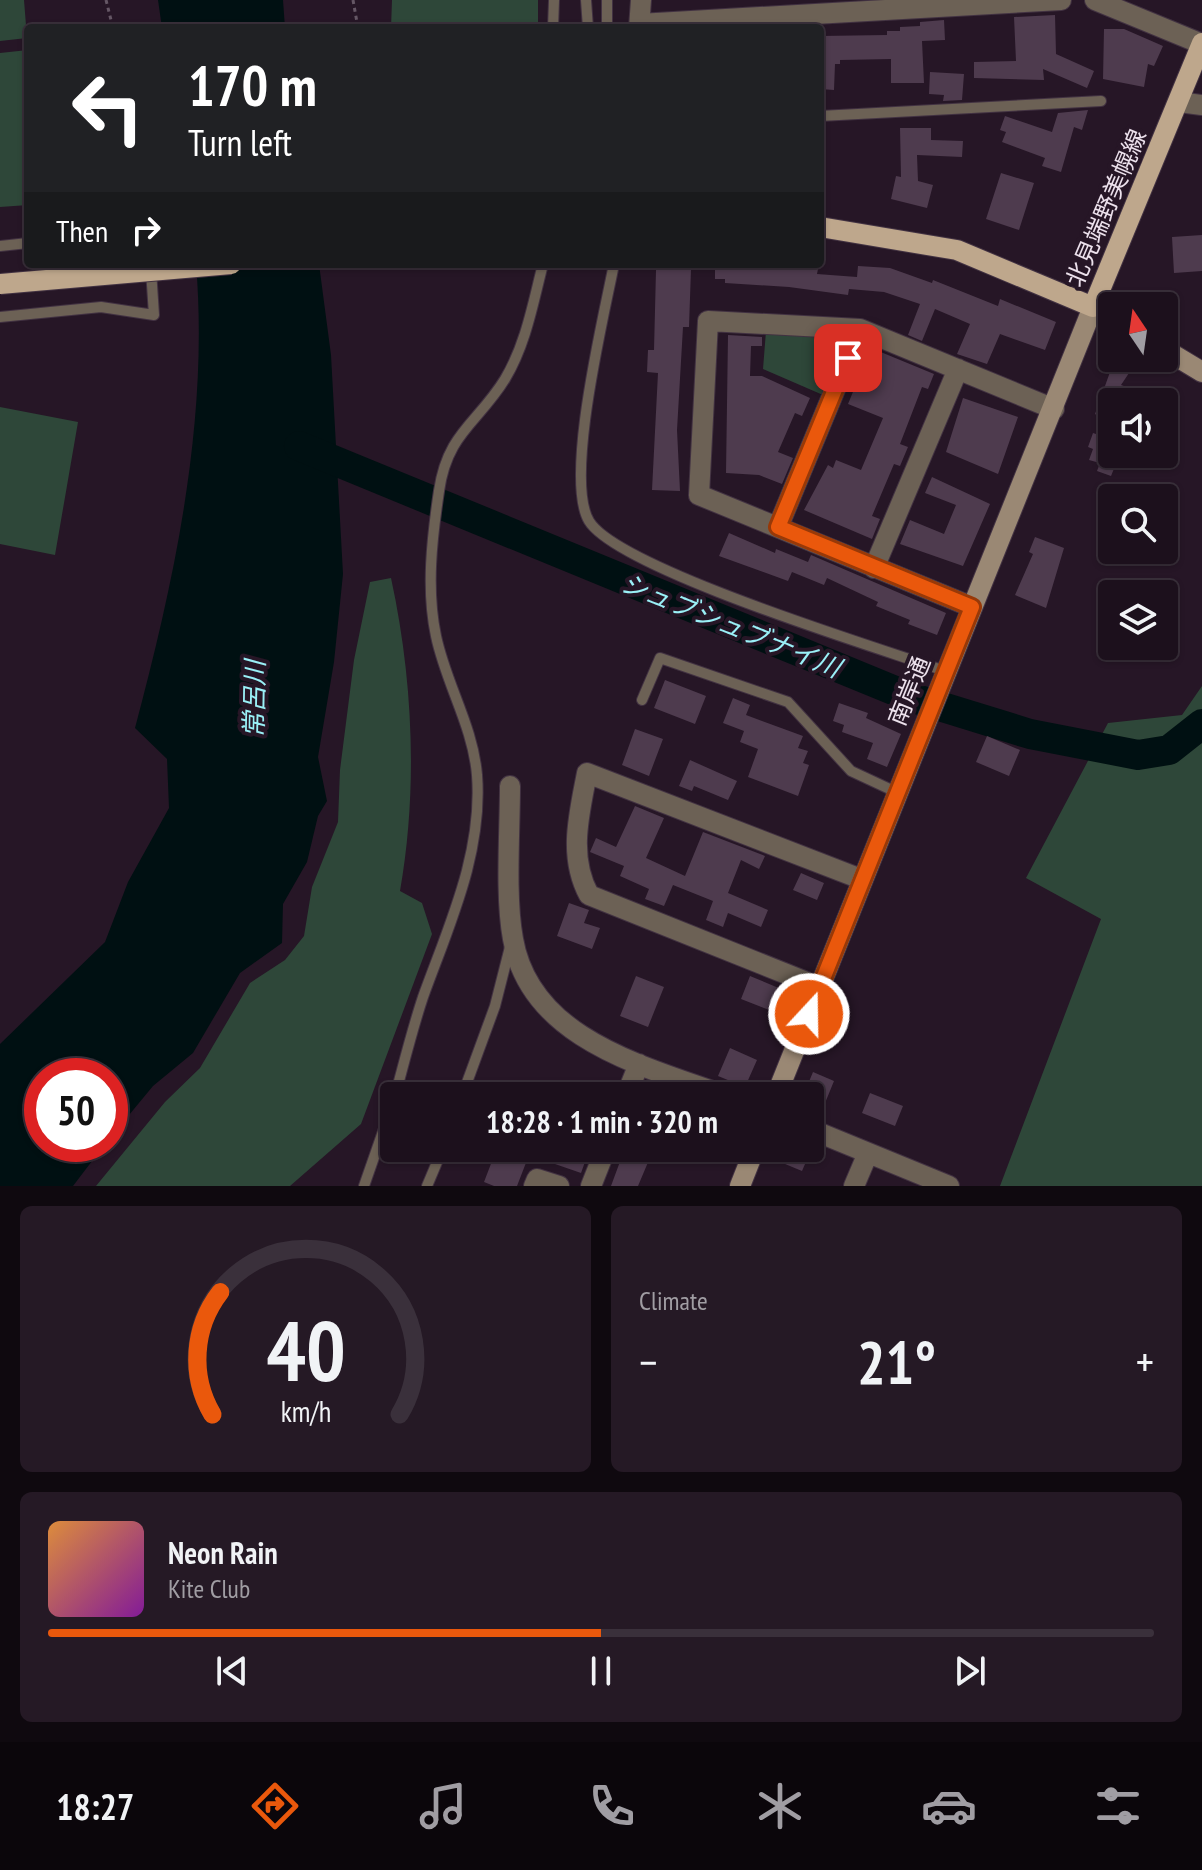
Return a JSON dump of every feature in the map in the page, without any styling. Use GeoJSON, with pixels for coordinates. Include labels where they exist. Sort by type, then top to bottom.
{"type":"FeatureCollection","features":[{"type":"Feature","properties":{"kind":"main road","name":"北見端野美幌線"},"geometry":{"type":"LineString","coordinates":[[824,228],[957,250],[1093,307],[1202,44]]}},
{"type":"Feature","properties":{"kind":"main road"},"geometry":{"type":"LineString","coordinates":[[0,284],[185,268]]}},
{"type":"Feature","properties":{"kind":"main road"},"geometry":{"type":"LineString","coordinates":[[1093,307],[1098,310]]}},
{"type":"Feature","properties":{"kind":"main road","name":"南岸通"},"geometry":{"type":"LineString","coordinates":[[782,1082],[1093,307]]}},
{"type":"Feature","properties":{"kind":"main road"},"geometry":{"type":"LineString","coordinates":[[1178,357],[1202,371]]}},
{"type":"Feature","properties":{"kind":"main road"},"geometry":{"type":"LineString","coordinates":[[740,1186],[749,1162]]}},
{"type":"Feature","properties":{"kind":"street"},"geometry":{"type":"LineString","coordinates":[[639,24],[641,0]]}},
{"type":"Feature","properties":{"kind":"street"},"geometry":{"type":"LineString","coordinates":[[667,24],[946,4],[1061,0]]}},
{"type":"Feature","properties":{"kind":"street"},"geometry":{"type":"LineString","coordinates":[[1095,0],[1202,44]]}},
{"type":"Feature","properties":{"kind":"street"},"geometry":{"type":"LineString","coordinates":[[1179,102],[1202,105]]}},
{"type":"Feature","properties":{"kind":"street"},"geometry":{"type":"LineString","coordinates":[[972,607],[699,495],[708,321],[860,329],[1054,409]]}},
{"type":"Feature","properties":{"kind":"street"},"geometry":{"type":"LineString","coordinates":[[778,527],[860,329]]}},
{"type":"Feature","properties":{"kind":"street"},"geometry":{"type":"LineString","coordinates":[[874,568],[958,369]]}},
{"type":"Feature","properties":{"kind":"street"},"geometry":{"type":"LineString","coordinates":[[819,987],[589,895],[578,874],[577,828],[587,773],[861,879]]}},
{"type":"Feature","properties":{"kind":"street"},"geometry":{"type":"LineString","coordinates":[[510,786],[512,938],[523,975],[546,1008],[597,1046],[688,1082]]}},
{"type":"Feature","properties":{"kind":"street"},"geometry":{"type":"LineString","coordinates":[[632,1082],[639,1064]]}},
{"type":"Feature","properties":{"kind":"street"},"geometry":{"type":"LineString","coordinates":[[824,1135],[949,1186]]}},
{"type":"Feature","properties":{"kind":"street"},"geometry":{"type":"LineString","coordinates":[[854,1186],[868,1153]]}},
{"type":"Feature","properties":{"kind":"street"},"geometry":{"type":"LineString","coordinates":[[591,1186],[600,1162]]}},
{"type":"Feature","properties":{"kind":"street"},"geometry":{"type":"LineString","coordinates":[[534,1186],[537,1179],[559,1186]]}},
{"type":"Feature","properties":{"kind":"lane"},"geometry":{"type":"LineString","coordinates":[[553,24],[554,0]]}},
{"type":"Feature","properties":{"kind":"lane"},"geometry":{"type":"LineString","coordinates":[[586,0],[588,24]]}},
{"type":"Feature","properties":{"kind":"lane"},"geometry":{"type":"LineString","coordinates":[[607,0],[607,24]]}},
{"type":"Feature","properties":{"kind":"lane"},"geometry":{"type":"LineString","coordinates":[[824,116],[1101,101]]}},
{"type":"Feature","properties":{"kind":"lane"},"geometry":{"type":"LineString","coordinates":[[0,246],[24,243]]}},
{"type":"Feature","properties":{"kind":"lane"},"geometry":{"type":"LineString","coordinates":[[0,317],[101,307],[154,315],[151,268]]}},
{"type":"Feature","properties":{"kind":"lane"},"geometry":{"type":"LineString","coordinates":[[398,1082],[412,1030],[465,880],[477,827],[477,774],[468,729],[436,636],[431,592],[439,488],[446,456],[462,431],[503,382],[520,352],[542,268]]}},
{"type":"Feature","properties":{"kind":"lane"},"geometry":{"type":"LineString","coordinates":[[613,268],[587,416],[582,474],[589,521],[603,535],[638,554],[746,603],[943,677]]}},
{"type":"Feature","properties":{"kind":"lane"},"geometry":{"type":"LineString","coordinates":[[642,700],[660,658],[788,702],[851,771],[896,792]]}},
{"type":"Feature","properties":{"kind":"lane"},"geometry":{"type":"LineString","coordinates":[[467,1082],[495,1006],[512,938]]}},
{"type":"Feature","properties":{"kind":"lane"},"geometry":{"type":"LineString","coordinates":[[364,1186],[380,1139]]}},
{"type":"Feature","properties":{"kind":"lane"},"geometry":{"type":"LineString","coordinates":[[427,1186],[437,1162]]}},
{"type":"Feature","properties":{"kind":"path"},"geometry":{"type":"LineString","coordinates":[[106,0],[112,24]]}},
{"type":"Feature","properties":{"kind":"path"},"geometry":{"type":"LineString","coordinates":[[353,0],[357,24]]}},
{"type":"Feature","properties":{"kind":"green space"},"geometry":{"type":"Polygon","coordinates":[[[0,0],[24,0],[24,38],[0,41],[0,0]]]}},
{"type":"Feature","properties":{"kind":"green space"},"geometry":{"type":"Polygon","coordinates":[[[392,0],[538,0],[538,24],[391,24],[392,0]]]}},
{"type":"Feature","properties":{"kind":"green space"},"geometry":{"type":"Polygon","coordinates":[[[24,50],[24,205],[0,207],[0,53],[24,50]]]}},
{"type":"Feature","properties":{"kind":"green space"},"geometry":{"type":"Polygon","coordinates":[[[766,331],[838,333],[842,346],[823,395],[763,369],[766,331]]]}},
{"type":"Feature","properties":{"kind":"green space"},"geometry":{"type":"Polygon","coordinates":[[[0,407],[78,422],[55,555],[0,544],[0,407]]]}},
{"type":"Feature","properties":{"kind":"green space"},"geometry":{"type":"Polygon","coordinates":[[[391,578],[408,695],[411,774],[400,891],[422,903],[432,934],[361,1124],[290,1186],[96,1186],[116,1162],[128,1162],[128,1147],[165,1102],[200,1068],[250,983],[285,960],[304,936],[312,887],[338,822],[340,770],[354,660],[370,582],[391,578]]]}},
{"type":"Feature","properties":{"kind":"green space"},"geometry":{"type":"Polygon","coordinates":[[[1202,686],[1202,1186],[1000,1186],[1101,919],[1026,878],[1108,723],[1182,715],[1202,686]]]}},
{"type":"Feature","properties":{"kind":"water"},"geometry":{"type":"Polygon","coordinates":[[[158,0],[283,0],[285,24],[161,24],[158,0]]]}},
{"type":"Feature","properties":{"kind":"water","name":"常呂川"},"geometry":{"type":"Polygon","coordinates":[[[196,268],[320,268],[331,355],[343,574],[334,662],[318,757],[327,801],[318,816],[307,862],[283,904],[282,943],[240,973],[193,1053],[153,1086],[128,1116],[128,1058],[24,1058],[24,1162],[91,1162],[73,1186],[0,1186],[0,1044],[105,942],[128,882],[169,808],[167,759],[135,728],[175,556],[193,440],[198,381],[196,268]]]}},
{"type":"Feature","properties":{"kind":"building"},"geometry":{"type":"Polygon","coordinates":[[[1055,15],[1056,54],[1094,71],[1087,88],[1043,69],[1044,80],[974,78],[974,62],[1016,61],[1014,17],[1055,15]]]}},
{"type":"Feature","properties":{"kind":"building"},"geometry":{"type":"Polygon","coordinates":[[[944,20],[945,40],[922,41],[924,83],[891,83],[891,59],[840,60],[840,64],[835,64],[834,90],[824,89],[824,36],[887,35],[887,31],[900,31],[900,27],[920,26],[920,22],[944,20]]]}},
{"type":"Feature","properties":{"kind":"building"},"geometry":{"type":"Polygon","coordinates":[[[1104,29],[1124,29],[1163,46],[1154,66],[1148,64],[1144,87],[1103,79],[1104,29]]]}},
{"type":"Feature","properties":{"kind":"building"},"geometry":{"type":"Polygon","coordinates":[[[930,72],[964,74],[962,100],[943,101],[944,95],[929,94],[930,72]]]}},
{"type":"Feature","properties":{"kind":"building"},"geometry":{"type":"Polygon","coordinates":[[[1088,110],[1082,130],[1074,127],[1061,172],[1042,166],[1045,158],[1002,142],[1006,132],[1000,130],[1005,116],[1052,132],[1058,113],[1088,110]]]}},
{"type":"Feature","properties":{"kind":"building"},"geometry":{"type":"Polygon","coordinates":[[[900,128],[931,128],[931,140],[963,141],[962,157],[917,155],[918,181],[933,185],[927,208],[891,199],[896,176],[901,177],[900,128]]]}},
{"type":"Feature","properties":{"kind":"building"},"geometry":{"type":"Polygon","coordinates":[[[1001,173],[1034,183],[1019,230],[986,219],[1001,173]]]}},
{"type":"Feature","properties":{"kind":"building"},"geometry":{"type":"Polygon","coordinates":[[[1202,235],[1202,271],[1174,273],[1172,237],[1202,235]]]}},
{"type":"Feature","properties":{"kind":"building"},"geometry":{"type":"Polygon","coordinates":[[[858,266],[890,268],[932,283],[933,280],[998,306],[1000,299],[1056,322],[1045,350],[1000,334],[987,364],[957,354],[970,324],[935,309],[922,341],[908,335],[920,304],[884,292],[849,289],[848,295],[725,283],[725,279],[715,279],[715,268],[818,269],[817,274],[857,277],[858,266]]]}},
{"type":"Feature","properties":{"kind":"building"},"geometry":{"type":"Polygon","coordinates":[[[691,269],[689,327],[683,327],[677,430],[680,491],[652,490],[658,373],[647,372],[648,350],[654,350],[656,270],[691,269]]]}},
{"type":"Feature","properties":{"kind":"building"},"geometry":{"type":"Polygon","coordinates":[[[728,335],[762,337],[762,346],[751,346],[750,376],[762,376],[810,398],[802,416],[795,413],[778,452],[793,458],[782,484],[759,475],[726,473],[728,335]]]}},
{"type":"Feature","properties":{"kind":"building"},"geometry":{"type":"Polygon","coordinates":[[[871,348],[934,374],[928,389],[922,387],[900,444],[908,447],[900,466],[894,464],[872,516],[880,519],[872,539],[804,510],[828,465],[833,468],[836,460],[861,470],[883,418],[848,404],[871,348]]]}},
{"type":"Feature","properties":{"kind":"building"},"geometry":{"type":"Polygon","coordinates":[[[1110,372],[1130,372],[1121,385],[1130,388],[1104,388],[1110,372]]]}},
{"type":"Feature","properties":{"kind":"building"},"geometry":{"type":"Polygon","coordinates":[[[963,398],[1018,417],[998,474],[946,452],[963,398]]]}},
{"type":"Feature","properties":{"kind":"building"},"geometry":{"type":"Polygon","coordinates":[[[1093,433],[1098,435],[1098,462],[1089,460],[1093,449],[1088,447],[1093,433]]]}},
{"type":"Feature","properties":{"kind":"building"},"geometry":{"type":"Polygon","coordinates":[[[1098,468],[1114,468],[1111,476],[1097,471],[1098,468]]]}},
{"type":"Feature","properties":{"kind":"building"},"geometry":{"type":"Polygon","coordinates":[[[932,477],[990,504],[963,566],[900,544],[910,520],[944,534],[956,505],[925,493],[932,477]]]}},
{"type":"Feature","properties":{"kind":"building"},"geometry":{"type":"Polygon","coordinates":[[[729,533],[775,553],[776,549],[808,562],[811,555],[946,613],[937,635],[908,624],[910,620],[876,606],[878,602],[827,578],[824,585],[792,572],[788,581],[719,556],[729,533]]]}},
{"type":"Feature","properties":{"kind":"building"},"geometry":{"type":"Polygon","coordinates":[[[1035,537],[1064,548],[1046,608],[1015,595],[1033,554],[1029,552],[1035,537]]]}},
{"type":"Feature","properties":{"kind":"building"},"geometry":{"type":"Polygon","coordinates":[[[665,680],[706,696],[695,724],[654,708],[665,680]]]}},
{"type":"Feature","properties":{"kind":"building"},"geometry":{"type":"Polygon","coordinates":[[[733,698],[750,705],[746,715],[803,736],[798,748],[808,751],[803,763],[809,765],[798,796],[748,777],[758,749],[740,742],[744,731],[723,723],[733,698]]]}},
{"type":"Feature","properties":{"kind":"building"},"geometry":{"type":"Polygon","coordinates":[[[839,703],[868,713],[866,718],[901,734],[887,767],[867,759],[873,743],[842,732],[844,725],[833,721],[839,703]]]}},
{"type":"Feature","properties":{"kind":"building"},"geometry":{"type":"Polygon","coordinates":[[[635,729],[663,739],[649,776],[622,765],[635,729]]]}},
{"type":"Feature","properties":{"kind":"building"},"geometry":{"type":"Polygon","coordinates":[[[987,736],[1020,750],[1009,776],[976,762],[987,736]]]}},
{"type":"Feature","properties":{"kind":"building"},"geometry":{"type":"Polygon","coordinates":[[[690,760],[737,781],[728,800],[694,786],[692,791],[679,786],[690,760]]]}},
{"type":"Feature","properties":{"kind":"building"},"geometry":{"type":"Polygon","coordinates":[[[635,806],[664,818],[646,858],[685,876],[703,832],[765,856],[759,869],[741,860],[728,893],[768,910],[761,927],[728,913],[723,927],[706,920],[713,901],[673,885],[664,906],[645,899],[649,889],[620,876],[624,866],[590,852],[596,838],[616,847],[635,806]]]}},
{"type":"Feature","properties":{"kind":"building"},"geometry":{"type":"Polygon","coordinates":[[[801,873],[824,883],[817,900],[793,890],[801,873]]]}},
{"type":"Feature","properties":{"kind":"building"},"geometry":{"type":"Polygon","coordinates":[[[569,903],[589,910],[584,923],[600,928],[592,949],[557,936],[569,903]]]}},
{"type":"Feature","properties":{"kind":"building"},"geometry":{"type":"Polygon","coordinates":[[[636,976],[664,987],[648,1027],[620,1016],[636,976]]]}},
{"type":"Feature","properties":{"kind":"building"},"geometry":{"type":"Polygon","coordinates":[[[750,976],[781,989],[772,1011],[741,999],[750,976]]]}},
{"type":"Feature","properties":{"kind":"building"},"geometry":{"type":"Polygon","coordinates":[[[730,1048],[757,1060],[747,1082],[733,1082],[718,1076],[730,1048]]]}},
{"type":"Feature","properties":{"kind":"building"},"geometry":{"type":"Polygon","coordinates":[[[813,1072],[834,1081],[824,1106],[824,1082],[809,1082],[813,1072]]]}},
{"type":"Feature","properties":{"kind":"building"},"geometry":{"type":"Polygon","coordinates":[[[870,1093],[903,1106],[895,1126],[862,1113],[870,1093]]]}},
{"type":"Feature","properties":{"kind":"building"},"geometry":{"type":"Polygon","coordinates":[[[492,1162],[526,1162],[517,1186],[494,1186],[484,1182],[492,1162]]]}},
{"type":"Feature","properties":{"kind":"building"},"geometry":{"type":"Polygon","coordinates":[[[549,1162],[585,1162],[581,1173],[549,1162]]]}},
{"type":"Feature","properties":{"kind":"building"},"geometry":{"type":"Polygon","coordinates":[[[620,1162],[648,1162],[638,1186],[611,1186],[620,1162]]]}},
{"type":"Feature","properties":{"kind":"building"},"geometry":{"type":"Polygon","coordinates":[[[780,1162],[806,1162],[802,1171],[780,1162]]]}},
{"type":"Feature","properties":{"kind":"waterway","name":"シュブシュブナイ川"},"geometry":{"type":"LineString","coordinates":[[299,446],[910,697],[1030,734],[1138,755],[1169,750],[1202,724]]}},
{"type":"Feature","properties":{"kind":"route"},"geometry":{"type":"LineString","coordinates":[[809,1014],[972,607],[778,527],[848,358]]}}]}
